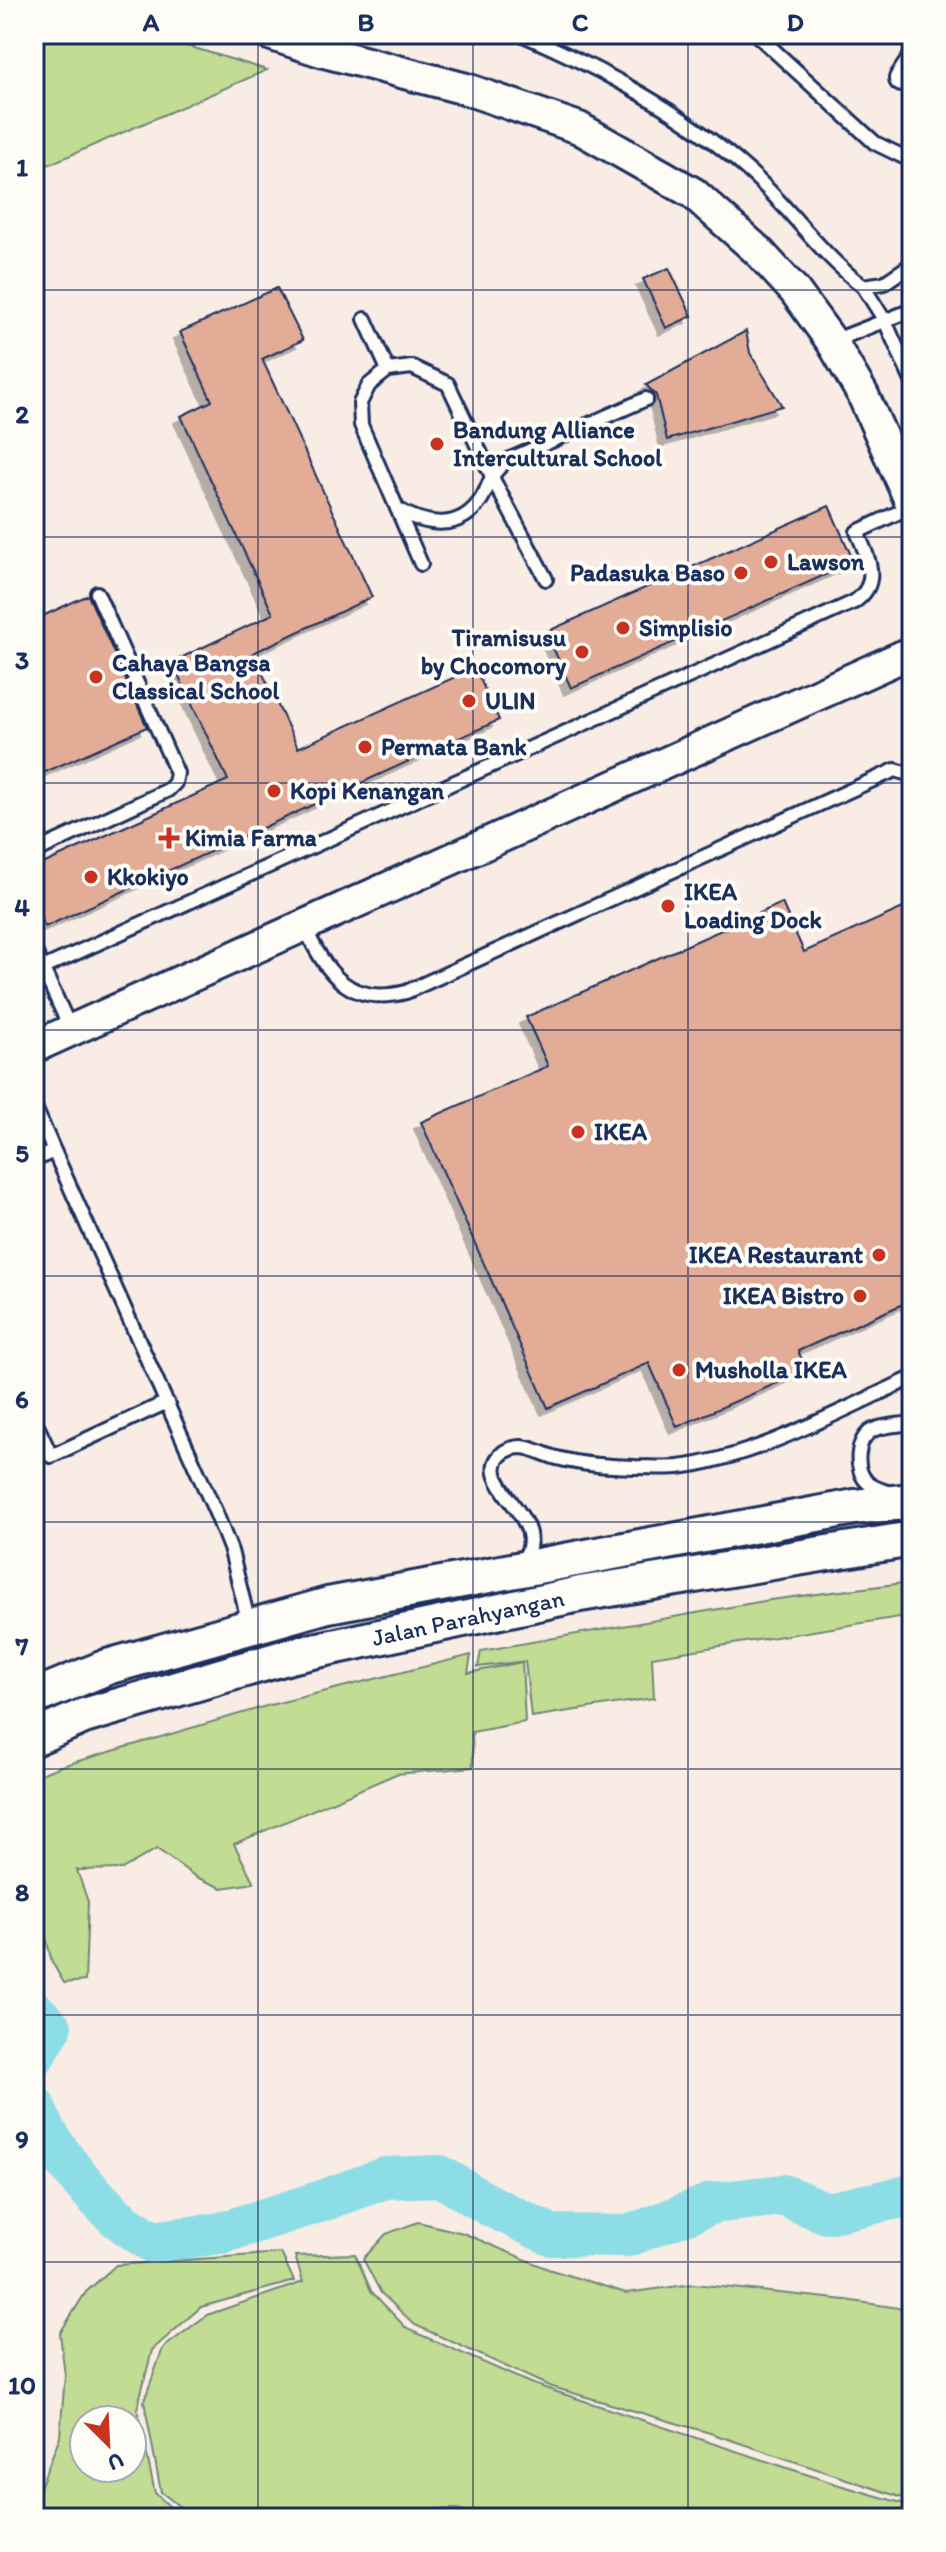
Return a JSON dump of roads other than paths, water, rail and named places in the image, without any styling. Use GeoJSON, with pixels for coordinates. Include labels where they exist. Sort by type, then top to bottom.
{"type":"FeatureCollection","features":[{"type":"Feature","properties":{"kind":"main road","name":"Jalan Parahyangan"},"geometry":{"type":"LineString","coordinates":[[34,1697],[107,1667],[328,1605],[855,1507],[912,1500]]}},
{"type":"Feature","properties":{"kind":"main road","name":"Jalan Parahyangan"},"geometry":{"type":"LineString","coordinates":[[34,1738],[84,1716],[290,1656],[580,1594],[912,1539]]}},
{"type":"Feature","properties":{"kind":"street"},"geometry":{"type":"LineString","coordinates":[[269,34],[466,89],[579,128],[693,193],[758,251],[794,290],[832,342],[863,395],[912,506]]}},
{"type":"Feature","properties":{"kind":"street"},"geometry":{"type":"LineString","coordinates":[[36,1040],[71,1031],[912,652]]}},
{"type":"Feature","properties":{"kind":"lane"},"geometry":{"type":"LineString","coordinates":[[521,34],[599,70],[662,104],[750,172],[846,273],[863,286],[885,321],[912,381]]}},
{"type":"Feature","properties":{"kind":"lane"},"geometry":{"type":"LineString","coordinates":[[756,34],[875,143],[912,161]]}},
{"type":"Feature","properties":{"kind":"lane"},"geometry":{"type":"LineString","coordinates":[[863,286],[884,283],[912,264]]}},
{"type":"Feature","properties":{"kind":"lane"},"geometry":{"type":"LineString","coordinates":[[832,342],[912,310]]}},
{"type":"Feature","properties":{"kind":"lane"},"geometry":{"type":"LineString","coordinates":[[365,319],[388,370]]}},
{"type":"Feature","properties":{"kind":"lane"},"geometry":{"type":"LineString","coordinates":[[421,564],[361,425],[360,403],[369,385],[388,370],[412,367],[448,384],[491,475],[546,579]]}},
{"type":"Feature","properties":{"kind":"lane"},"geometry":{"type":"LineString","coordinates":[[397,509],[417,520],[440,524],[461,518],[481,499],[491,475],[506,461],[646,399]]}},
{"type":"Feature","properties":{"kind":"lane"},"geometry":{"type":"LineString","coordinates":[[38,970],[854,602],[866,591],[872,571],[857,532],[912,506]]}},
{"type":"Feature","properties":{"kind":"lane"},"geometry":{"type":"LineString","coordinates":[[34,852],[168,790],[175,783],[177,773],[97,593]]}},
{"type":"Feature","properties":{"kind":"lane"},"geometry":{"type":"LineString","coordinates":[[304,926],[323,963],[342,984],[367,994],[406,992],[895,770],[912,775]]}},
{"type":"Feature","properties":{"kind":"lane"},"geometry":{"type":"LineString","coordinates":[[34,949],[38,970],[71,1031]]}},
{"type":"Feature","properties":{"kind":"lane"},"geometry":{"type":"LineString","coordinates":[[34,1105],[231,1551],[249,1628]]}},
{"type":"Feature","properties":{"kind":"lane"},"geometry":{"type":"LineString","coordinates":[[34,1160],[54,1151]]}},
{"type":"Feature","properties":{"kind":"lane"},"geometry":{"type":"LineString","coordinates":[[512,1571],[526,1557],[529,1544],[527,1528],[522,1514],[497,1485],[494,1476],[498,1459],[512,1448],[528,1449],[583,1464],[679,1467],[753,1450],[912,1378]]}},
{"type":"Feature","properties":{"kind":"lane"},"geometry":{"type":"LineString","coordinates":[[34,1419],[51,1456],[167,1402]]}},
{"type":"Feature","properties":{"kind":"lane"},"geometry":{"type":"LineString","coordinates":[[912,1423],[874,1430],[863,1439],[859,1448],[861,1473],[867,1482],[912,1500]]}},
{"type":"Feature","properties":{"kind":"waterway"},"geometry":{"type":"LineString","coordinates":[[34,2011],[51,2028],[34,2056]]}},
{"type":"Feature","properties":{"kind":"waterway"},"geometry":{"type":"LineString","coordinates":[[34,2106],[48,2135],[77,2176],[116,2216],[152,2242],[221,2233],[385,2178],[440,2176],[487,2204],[551,2235],[628,2236],[713,2203],[783,2195],[827,2213],[912,2195]]}},
{"type":"Feature","properties":{"kind":"place","name":"Bandung Alliance Intercultural School"},"geometry":{"type":"Point","coordinates":[437,444]}},
{"type":"Feature","properties":{"kind":"place","name":"Lawson"},"geometry":{"type":"Point","coordinates":[771,562]}},
{"type":"Feature","properties":{"kind":"place","name":"Padasuka Baso"},"geometry":{"type":"Point","coordinates":[741,573]}},
{"type":"Feature","properties":{"kind":"place","name":"Simplisio"},"geometry":{"type":"Point","coordinates":[623,628]}},
{"type":"Feature","properties":{"kind":"place","name":"Tiramisusu by Chocomory"},"geometry":{"type":"Point","coordinates":[582,652]}},
{"type":"Feature","properties":{"kind":"place","name":"Cahaya Bangsa Classical School"},"geometry":{"type":"Point","coordinates":[96,677]}},
{"type":"Feature","properties":{"kind":"place","name":"ULIN"},"geometry":{"type":"Point","coordinates":[469,701]}},
{"type":"Feature","properties":{"kind":"place","name":"Permata Bank"},"geometry":{"type":"Point","coordinates":[365,747]}},
{"type":"Feature","properties":{"kind":"place","name":"Kopi Kenangan"},"geometry":{"type":"Point","coordinates":[274,791]}},
{"type":"Feature","properties":{"kind":"place","name":"Kimia Farma"},"geometry":{"type":"Point","coordinates":[169,838]}},
{"type":"Feature","properties":{"kind":"place","name":"Kkokiyo"},"geometry":{"type":"Point","coordinates":[91,877]}},
{"type":"Feature","properties":{"kind":"place","name":"IKEA Loading Dock"},"geometry":{"type":"Point","coordinates":[668,906]}},
{"type":"Feature","properties":{"kind":"place","name":"IKEA"},"geometry":{"type":"Point","coordinates":[578,1132]}},
{"type":"Feature","properties":{"kind":"place","name":"IKEA Restaurant"},"geometry":{"type":"Point","coordinates":[879,1255]}},
{"type":"Feature","properties":{"kind":"place","name":"IKEA Bistro"},"geometry":{"type":"Point","coordinates":[860,1296]}},
{"type":"Feature","properties":{"kind":"place","name":"Musholla IKEA"},"geometry":{"type":"Point","coordinates":[679,1370]}}]}
